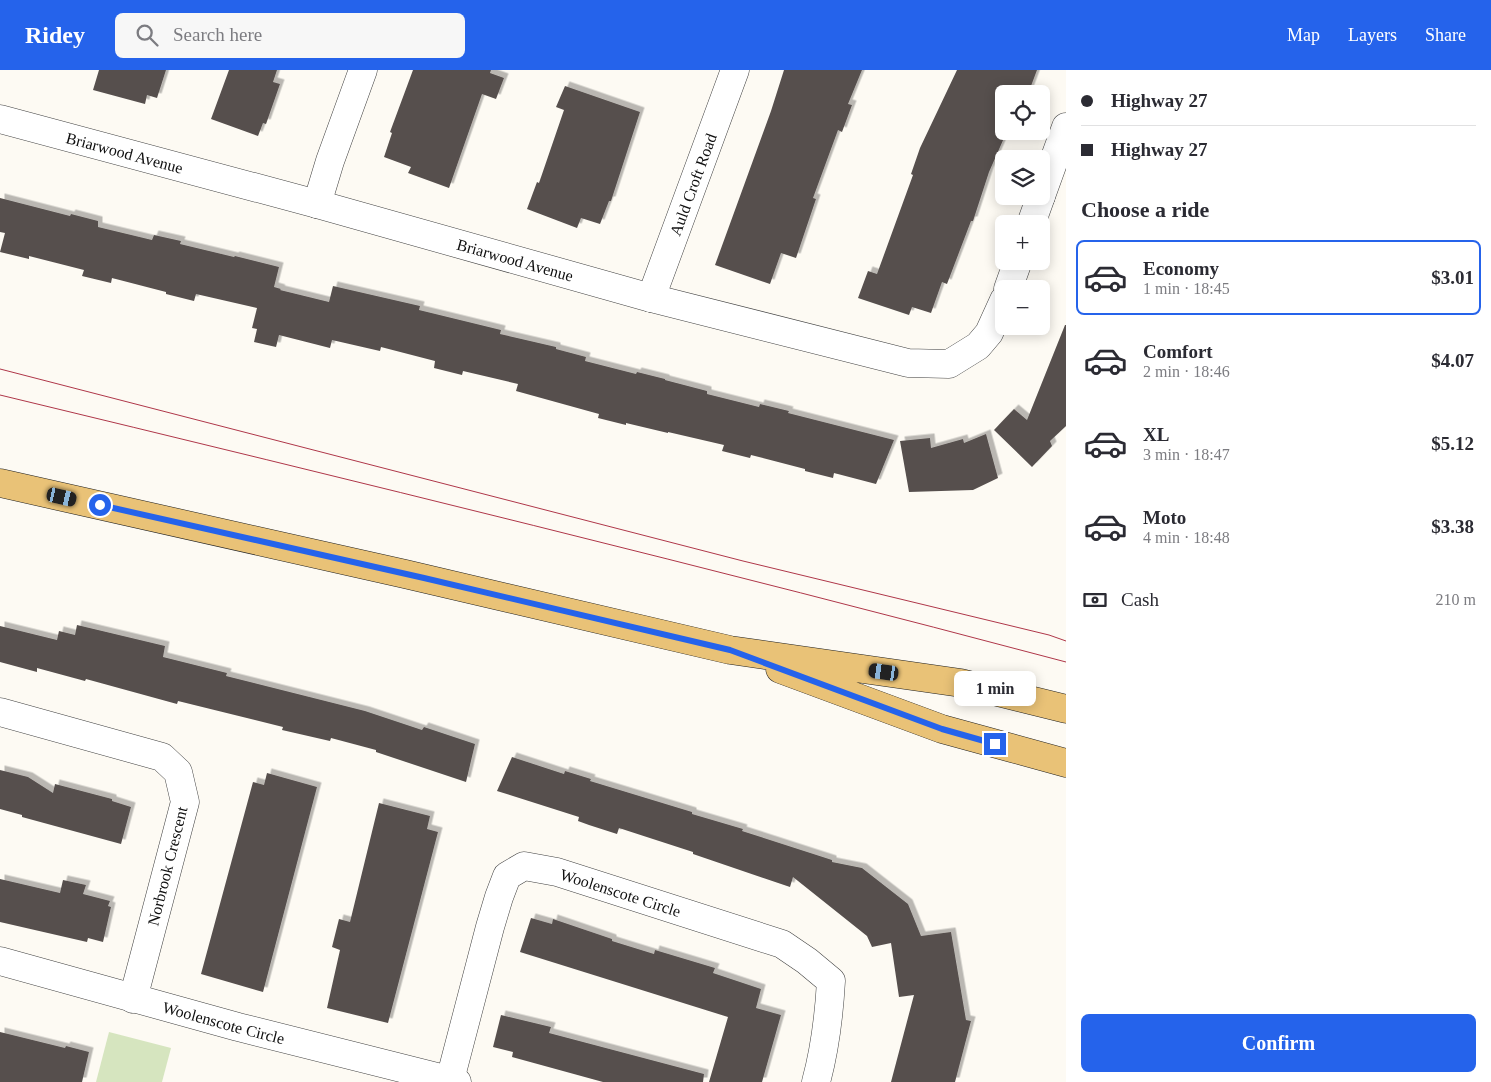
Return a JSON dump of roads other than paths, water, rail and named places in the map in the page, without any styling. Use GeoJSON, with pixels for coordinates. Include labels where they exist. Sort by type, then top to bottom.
{"type":"FeatureCollection","features":[{"type":"Feature","properties":{"kind":"main road"},"geometry":{"type":"LineString","coordinates":[[0,483],[415,576],[730,650],[961,683],[1066,709]]}},
{"type":"Feature","properties":{"kind":"main road"},"geometry":{"type":"LineString","coordinates":[[730,650],[942,729],[1066,763]]}},
{"type":"Feature","properties":{"kind":"street"},"geometry":{"type":"LineString","coordinates":[[317,204],[330,161],[363,70]]}},
{"type":"Feature","properties":{"kind":"street","name":"Auld Croft Road"},"geometry":{"type":"LineString","coordinates":[[651,298],[735,70]]}},
{"type":"Feature","properties":{"kind":"street","name":"Briarwood Avenue"},"geometry":{"type":"LineString","coordinates":[[0,119],[317,204],[651,298],[908,363],[949,364],[978,346],[989,332],[995,319]]}},
{"type":"Feature","properties":{"kind":"street"},"geometry":{"type":"LineString","coordinates":[[1050,171],[1066,127]]}},
{"type":"Feature","properties":{"kind":"street","name":"Norbrook Crescent"},"geometry":{"type":"LineString","coordinates":[[0,712],[162,757],[178,772],[184,802],[133,999]]}},
{"type":"Feature","properties":{"kind":"street","name":"Woolenscote Circle"},"geometry":{"type":"LineString","coordinates":[[0,960],[133,999],[238,1027],[454,1081],[490,927],[499,897],[507,876],[524,866],[557,872],[782,944],[807,961],[831,981],[829,1016],[816,1082]]}},
{"type":"Feature","properties":{"kind":"tram line"},"geometry":{"type":"LineString","coordinates":[[0,369],[743,561],[1049,635],[1066,641]]}},
{"type":"Feature","properties":{"kind":"tram line"},"geometry":{"type":"LineString","coordinates":[[0,395],[534,526],[1066,662]]}}]}
